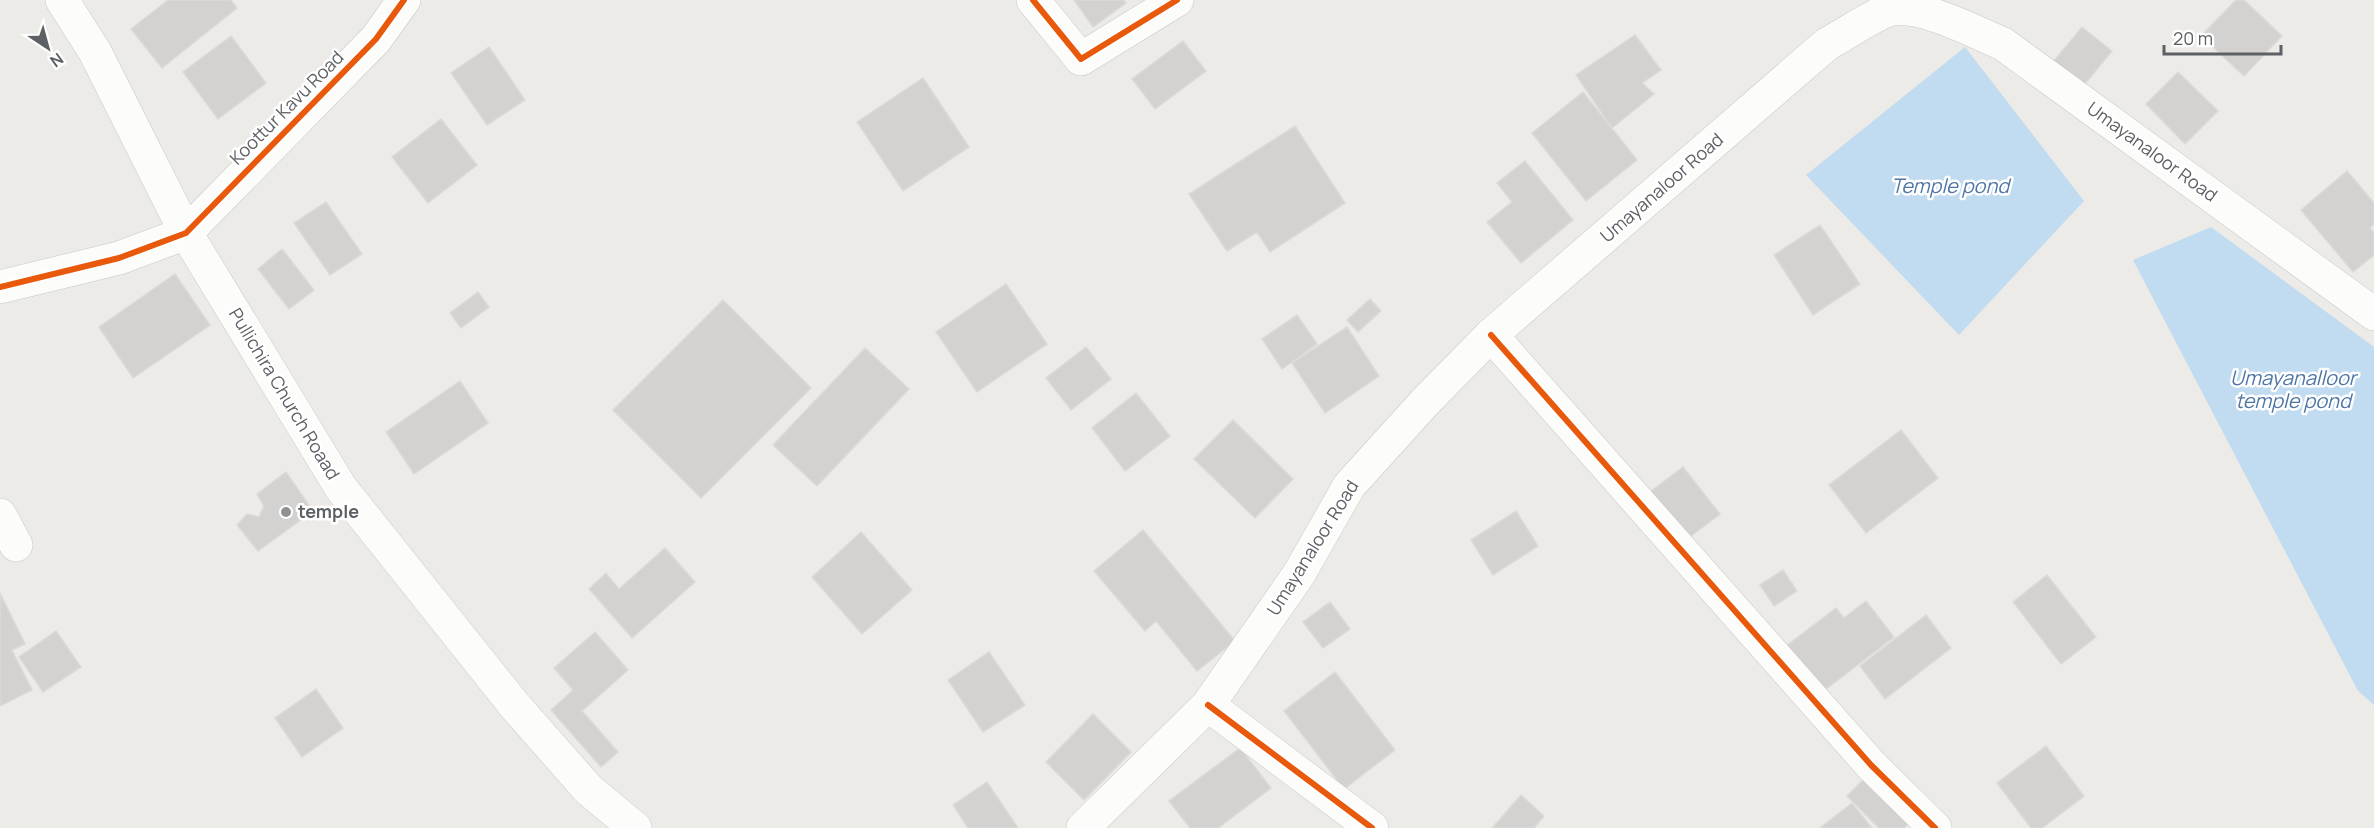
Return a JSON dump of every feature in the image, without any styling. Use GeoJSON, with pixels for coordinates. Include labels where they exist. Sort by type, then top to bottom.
{"type":"FeatureCollection","features":[{"type":"Feature","properties":{"kind":"main road","name":"Pullichira Church Roaad"},"geometry":{"type":"LineString","coordinates":[[62,0],[95,51],[186,233],[341,488],[515,706],[589,790],[635,828]]}},
{"type":"Feature","properties":{"kind":"main road","name":"Koottur Kavu Road"},"geometry":{"type":"LineString","coordinates":[[186,233],[376,39],[404,0]]}},
{"type":"Feature","properties":{"kind":"main road"},"geometry":{"type":"LineString","coordinates":[[1033,0],[1081,59],[1177,0]]}},
{"type":"Feature","properties":{"kind":"main road","name":"Umayanaloor Road"},"geometry":{"type":"LineString","coordinates":[[1083,828],[1208,705],[1299,574],[1349,486],[1425,402],[1491,336],[1827,44],[1885,5],[1916,10],[1956,23],[2003,44],[2370,302]]}},
{"type":"Feature","properties":{"kind":"main road"},"geometry":{"type":"LineString","coordinates":[[0,287],[118,258],[186,233]]}},
{"type":"Feature","properties":{"kind":"main road"},"geometry":{"type":"LineString","coordinates":[[1491,336],[1871,765],[1935,828]]}},
{"type":"Feature","properties":{"kind":"main road"},"geometry":{"type":"LineString","coordinates":[[0,515],[16,545]]}},
{"type":"Feature","properties":{"kind":"main road"},"geometry":{"type":"LineString","coordinates":[[1208,705],[1372,828]]}},
{"type":"Feature","properties":{"kind":"water","name":"Temple pond"},"geometry":{"type":"Polygon","coordinates":[[[1965,47],[2084,201],[1959,335],[1806,175],[1965,47]]]}},
{"type":"Feature","properties":{"kind":"water","name":"Umayanalloor temple pond"},"geometry":{"type":"Polygon","coordinates":[[[2211,227],[2374,347],[2374,705],[2358,691],[2133,260],[2211,227]]]}},
{"type":"Feature","properties":{"kind":"building"},"geometry":{"type":"Polygon","coordinates":[[[168,0],[231,0],[237,8],[162,68],[131,29],[168,0]]]}},
{"type":"Feature","properties":{"kind":"building"},"geometry":{"type":"Polygon","coordinates":[[[1074,0],[1124,0],[1126,3],[1093,27],[1074,0]]]}},
{"type":"Feature","properties":{"kind":"building"},"geometry":{"type":"Polygon","coordinates":[[[2236,0],[2244,0],[2282,36],[2244,76],[2201,36],[2236,0]]]}},
{"type":"Feature","properties":{"kind":"building"},"geometry":{"type":"Polygon","coordinates":[[[2082,27],[2112,51],[2084,85],[2054,61],[2082,27]]]}},
{"type":"Feature","properties":{"kind":"building"},"geometry":{"type":"Polygon","coordinates":[[[1635,35],[1661,70],[1642,83],[1654,94],[1612,128],[1576,75],[1635,35]]]}},
{"type":"Feature","properties":{"kind":"building"},"geometry":{"type":"Polygon","coordinates":[[[231,36],[266,83],[218,119],[183,72],[231,36]]]}},
{"type":"Feature","properties":{"kind":"building"},"geometry":{"type":"Polygon","coordinates":[[[1183,41],[1206,71],[1155,109],[1132,79],[1183,41]]]}},
{"type":"Feature","properties":{"kind":"building"},"geometry":{"type":"Polygon","coordinates":[[[489,47],[525,100],[487,125],[451,73],[489,47]]]}},
{"type":"Feature","properties":{"kind":"building"},"geometry":{"type":"Polygon","coordinates":[[[2178,72],[2218,111],[2185,144],[2146,104],[2178,72]]]}},
{"type":"Feature","properties":{"kind":"building"},"geometry":{"type":"Polygon","coordinates":[[[923,78],[969,147],[903,191],[857,122],[923,78]]]}},
{"type":"Feature","properties":{"kind":"building"},"geometry":{"type":"Polygon","coordinates":[[[1583,92],[1637,160],[1586,201],[1532,133],[1583,92]]]}},
{"type":"Feature","properties":{"kind":"building"},"geometry":{"type":"Polygon","coordinates":[[[441,119],[477,165],[428,203],[392,157],[441,119]]]}},
{"type":"Feature","properties":{"kind":"building"},"geometry":{"type":"Polygon","coordinates":[[[1295,126],[1345,203],[1270,252],[1257,232],[1227,251],[1189,194],[1295,126]]]}},
{"type":"Feature","properties":{"kind":"building"},"geometry":{"type":"Polygon","coordinates":[[[1525,161],[1573,220],[1521,263],[1487,222],[1512,202],[1497,183],[1525,161]]]}},
{"type":"Feature","properties":{"kind":"building"},"geometry":{"type":"Polygon","coordinates":[[[2347,171],[2374,203],[2374,224],[2370,228],[2374,233],[2374,255],[2353,272],[2301,210],[2347,171]]]}},
{"type":"Feature","properties":{"kind":"building"},"geometry":{"type":"Polygon","coordinates":[[[326,202],[362,254],[330,275],[294,223],[326,202]]]}},
{"type":"Feature","properties":{"kind":"building"},"geometry":{"type":"Polygon","coordinates":[[[1820,225],[1860,284],[1813,315],[1774,255],[1820,225]]]}},
{"type":"Feature","properties":{"kind":"building"},"geometry":{"type":"Polygon","coordinates":[[[282,249],[314,290],[289,309],[258,269],[282,249]]]}},
{"type":"Feature","properties":{"kind":"building"},"geometry":{"type":"Polygon","coordinates":[[[175,274],[210,325],[133,378],[99,327],[175,274]]]}},
{"type":"Feature","properties":{"kind":"building"},"geometry":{"type":"Polygon","coordinates":[[[1006,284],[1047,344],[977,392],[936,332],[1006,284]]]}},
{"type":"Feature","properties":{"kind":"building"},"geometry":{"type":"Polygon","coordinates":[[[478,292],[489,307],[461,328],[450,313],[478,292]]]}},
{"type":"Feature","properties":{"kind":"building"},"geometry":{"type":"Polygon","coordinates":[[[1370,299],[1381,311],[1358,332],[1347,320],[1370,299]]]}},
{"type":"Feature","properties":{"kind":"building"},"geometry":{"type":"Polygon","coordinates":[[[723,300],[811,388],[701,498],[613,410],[723,300]]]}},
{"type":"Feature","properties":{"kind":"building"},"geometry":{"type":"Polygon","coordinates":[[[1297,315],[1317,344],[1282,369],[1262,339],[1297,315]]]}},
{"type":"Feature","properties":{"kind":"building"},"geometry":{"type":"Polygon","coordinates":[[[1347,327],[1379,376],[1325,413],[1292,363],[1347,327]]]}},
{"type":"Feature","properties":{"kind":"building"},"geometry":{"type":"Polygon","coordinates":[[[1086,347],[1111,379],[1071,410],[1046,378],[1086,347]]]}},
{"type":"Feature","properties":{"kind":"building"},"geometry":{"type":"Polygon","coordinates":[[[865,348],[909,389],[817,486],[773,445],[865,348]]]}},
{"type":"Feature","properties":{"kind":"building"},"geometry":{"type":"Polygon","coordinates":[[[460,381],[488,423],[414,474],[386,432],[460,381]]]}},
{"type":"Feature","properties":{"kind":"building"},"geometry":{"type":"Polygon","coordinates":[[[1136,393],[1170,436],[1125,471],[1092,428],[1136,393]]]}},
{"type":"Feature","properties":{"kind":"building"},"geometry":{"type":"Polygon","coordinates":[[[1233,420],[1293,479],[1255,518],[1194,459],[1233,420]]]}},
{"type":"Feature","properties":{"kind":"building"},"geometry":{"type":"Polygon","coordinates":[[[1901,430],[1938,478],[1866,533],[1829,485],[1901,430]]]}},
{"type":"Feature","properties":{"kind":"building"},"geometry":{"type":"Polygon","coordinates":[[[1683,467],[1720,514],[1683,542],[1646,495],[1683,467]]]}},
{"type":"Feature","properties":{"kind":"building","name":"temple"},"geometry":{"type":"Polygon","coordinates":[[[286,472],[313,511],[258,551],[237,525],[247,514],[259,517],[264,506],[257,494],[286,472]]]}},
{"type":"Feature","properties":{"kind":"building"},"geometry":{"type":"Polygon","coordinates":[[[1516,511],[1538,546],[1493,575],[1471,540],[1516,511]]]}},
{"type":"Feature","properties":{"kind":"building"},"geometry":{"type":"Polygon","coordinates":[[[1143,530],[1235,641],[1197,671],[1156,621],[1145,631],[1094,571],[1143,530]]]}},
{"type":"Feature","properties":{"kind":"building"},"geometry":{"type":"Polygon","coordinates":[[[861,532],[912,590],[862,634],[812,577],[861,532]]]}},
{"type":"Feature","properties":{"kind":"building"},"geometry":{"type":"Polygon","coordinates":[[[665,548],[695,582],[632,638],[589,589],[606,573],[619,589],[665,548]]]}},
{"type":"Feature","properties":{"kind":"building"},"geometry":{"type":"Polygon","coordinates":[[[1783,570],[1797,591],[1774,606],[1760,585],[1783,570]]]}},
{"type":"Feature","properties":{"kind":"building"},"geometry":{"type":"Polygon","coordinates":[[[2047,575],[2096,637],[2061,664],[2013,602],[2047,575]]]}},
{"type":"Feature","properties":{"kind":"building"},"geometry":{"type":"Polygon","coordinates":[[[0,593],[25,644],[12,650],[32,690],[0,706],[0,593]]]}},
{"type":"Feature","properties":{"kind":"building"},"geometry":{"type":"Polygon","coordinates":[[[1866,601],[1894,637],[1817,696],[1781,650],[1836,608],[1844,618],[1866,601]]]}},
{"type":"Feature","properties":{"kind":"building"},"geometry":{"type":"Polygon","coordinates":[[[1330,602],[1350,629],[1323,648],[1303,622],[1330,602]]]}},
{"type":"Feature","properties":{"kind":"building"},"geometry":{"type":"Polygon","coordinates":[[[1926,615],[1951,648],[1885,699],[1860,666],[1926,615]]]}},
{"type":"Feature","properties":{"kind":"building"},"geometry":{"type":"Polygon","coordinates":[[[56,631],[81,667],[43,692],[19,657],[56,631]]]}},
{"type":"Feature","properties":{"kind":"building"},"geometry":{"type":"Polygon","coordinates":[[[595,632],[628,670],[582,711],[618,752],[601,767],[551,710],[573,690],[554,668],[595,632]]]}},
{"type":"Feature","properties":{"kind":"building"},"geometry":{"type":"Polygon","coordinates":[[[989,652],[1025,705],[983,732],[948,680],[989,652]]]}},
{"type":"Feature","properties":{"kind":"building"},"geometry":{"type":"Polygon","coordinates":[[[1335,672],[1395,750],[1344,789],[1284,711],[1335,672]]]}},
{"type":"Feature","properties":{"kind":"building"},"geometry":{"type":"Polygon","coordinates":[[[316,689],[343,728],[302,757],[275,718],[316,689]]]}},
{"type":"Feature","properties":{"kind":"building"},"geometry":{"type":"Polygon","coordinates":[[[1093,714],[1131,752],[1084,800],[1046,762],[1093,714]]]}},
{"type":"Feature","properties":{"kind":"building"},"geometry":{"type":"Polygon","coordinates":[[[2046,746],[2084,796],[2042,828],[2031,828],[1997,783],[2046,746]]]}},
{"type":"Feature","properties":{"kind":"building"},"geometry":{"type":"Polygon","coordinates":[[[1240,748],[1271,788],[1218,828],[1190,828],[1169,801],[1240,748]]]}},
{"type":"Feature","properties":{"kind":"building"},"geometry":{"type":"Polygon","coordinates":[[[1864,779],[1908,824],[1904,828],[1879,828],[1847,796],[1864,779]]]}},
{"type":"Feature","properties":{"kind":"building"},"geometry":{"type":"Polygon","coordinates":[[[987,782],[1018,828],[968,828],[953,805],[987,782]]]}},
{"type":"Feature","properties":{"kind":"building"},"geometry":{"type":"Polygon","coordinates":[[[1521,795],[1544,816],[1534,828],[1492,828],[1521,795]]]}},
{"type":"Feature","properties":{"kind":"building"},"geometry":{"type":"Polygon","coordinates":[[[1852,803],[1872,828],[1820,828],[1852,803]]]}},
{"type":"Feature","properties":{"kind":"cycle path"},"geometry":{"type":"LineString","coordinates":[[0,287],[119,258],[186,233],[376,39],[404,0]]}},
{"type":"Feature","properties":{"kind":"cycle path"},"geometry":{"type":"LineString","coordinates":[[1033,0],[1081,59],[1177,0]]}},
{"type":"Feature","properties":{"kind":"cycle path"},"geometry":{"type":"LineString","coordinates":[[1491,335],[1871,765],[1935,828]]}},
{"type":"Feature","properties":{"kind":"cycle path"},"geometry":{"type":"LineString","coordinates":[[1208,705],[1372,828]]}},
{"type":"Feature","properties":{"kind":"place","name":"temple"},"geometry":{"type":"Point","coordinates":[286,512]}}]}
